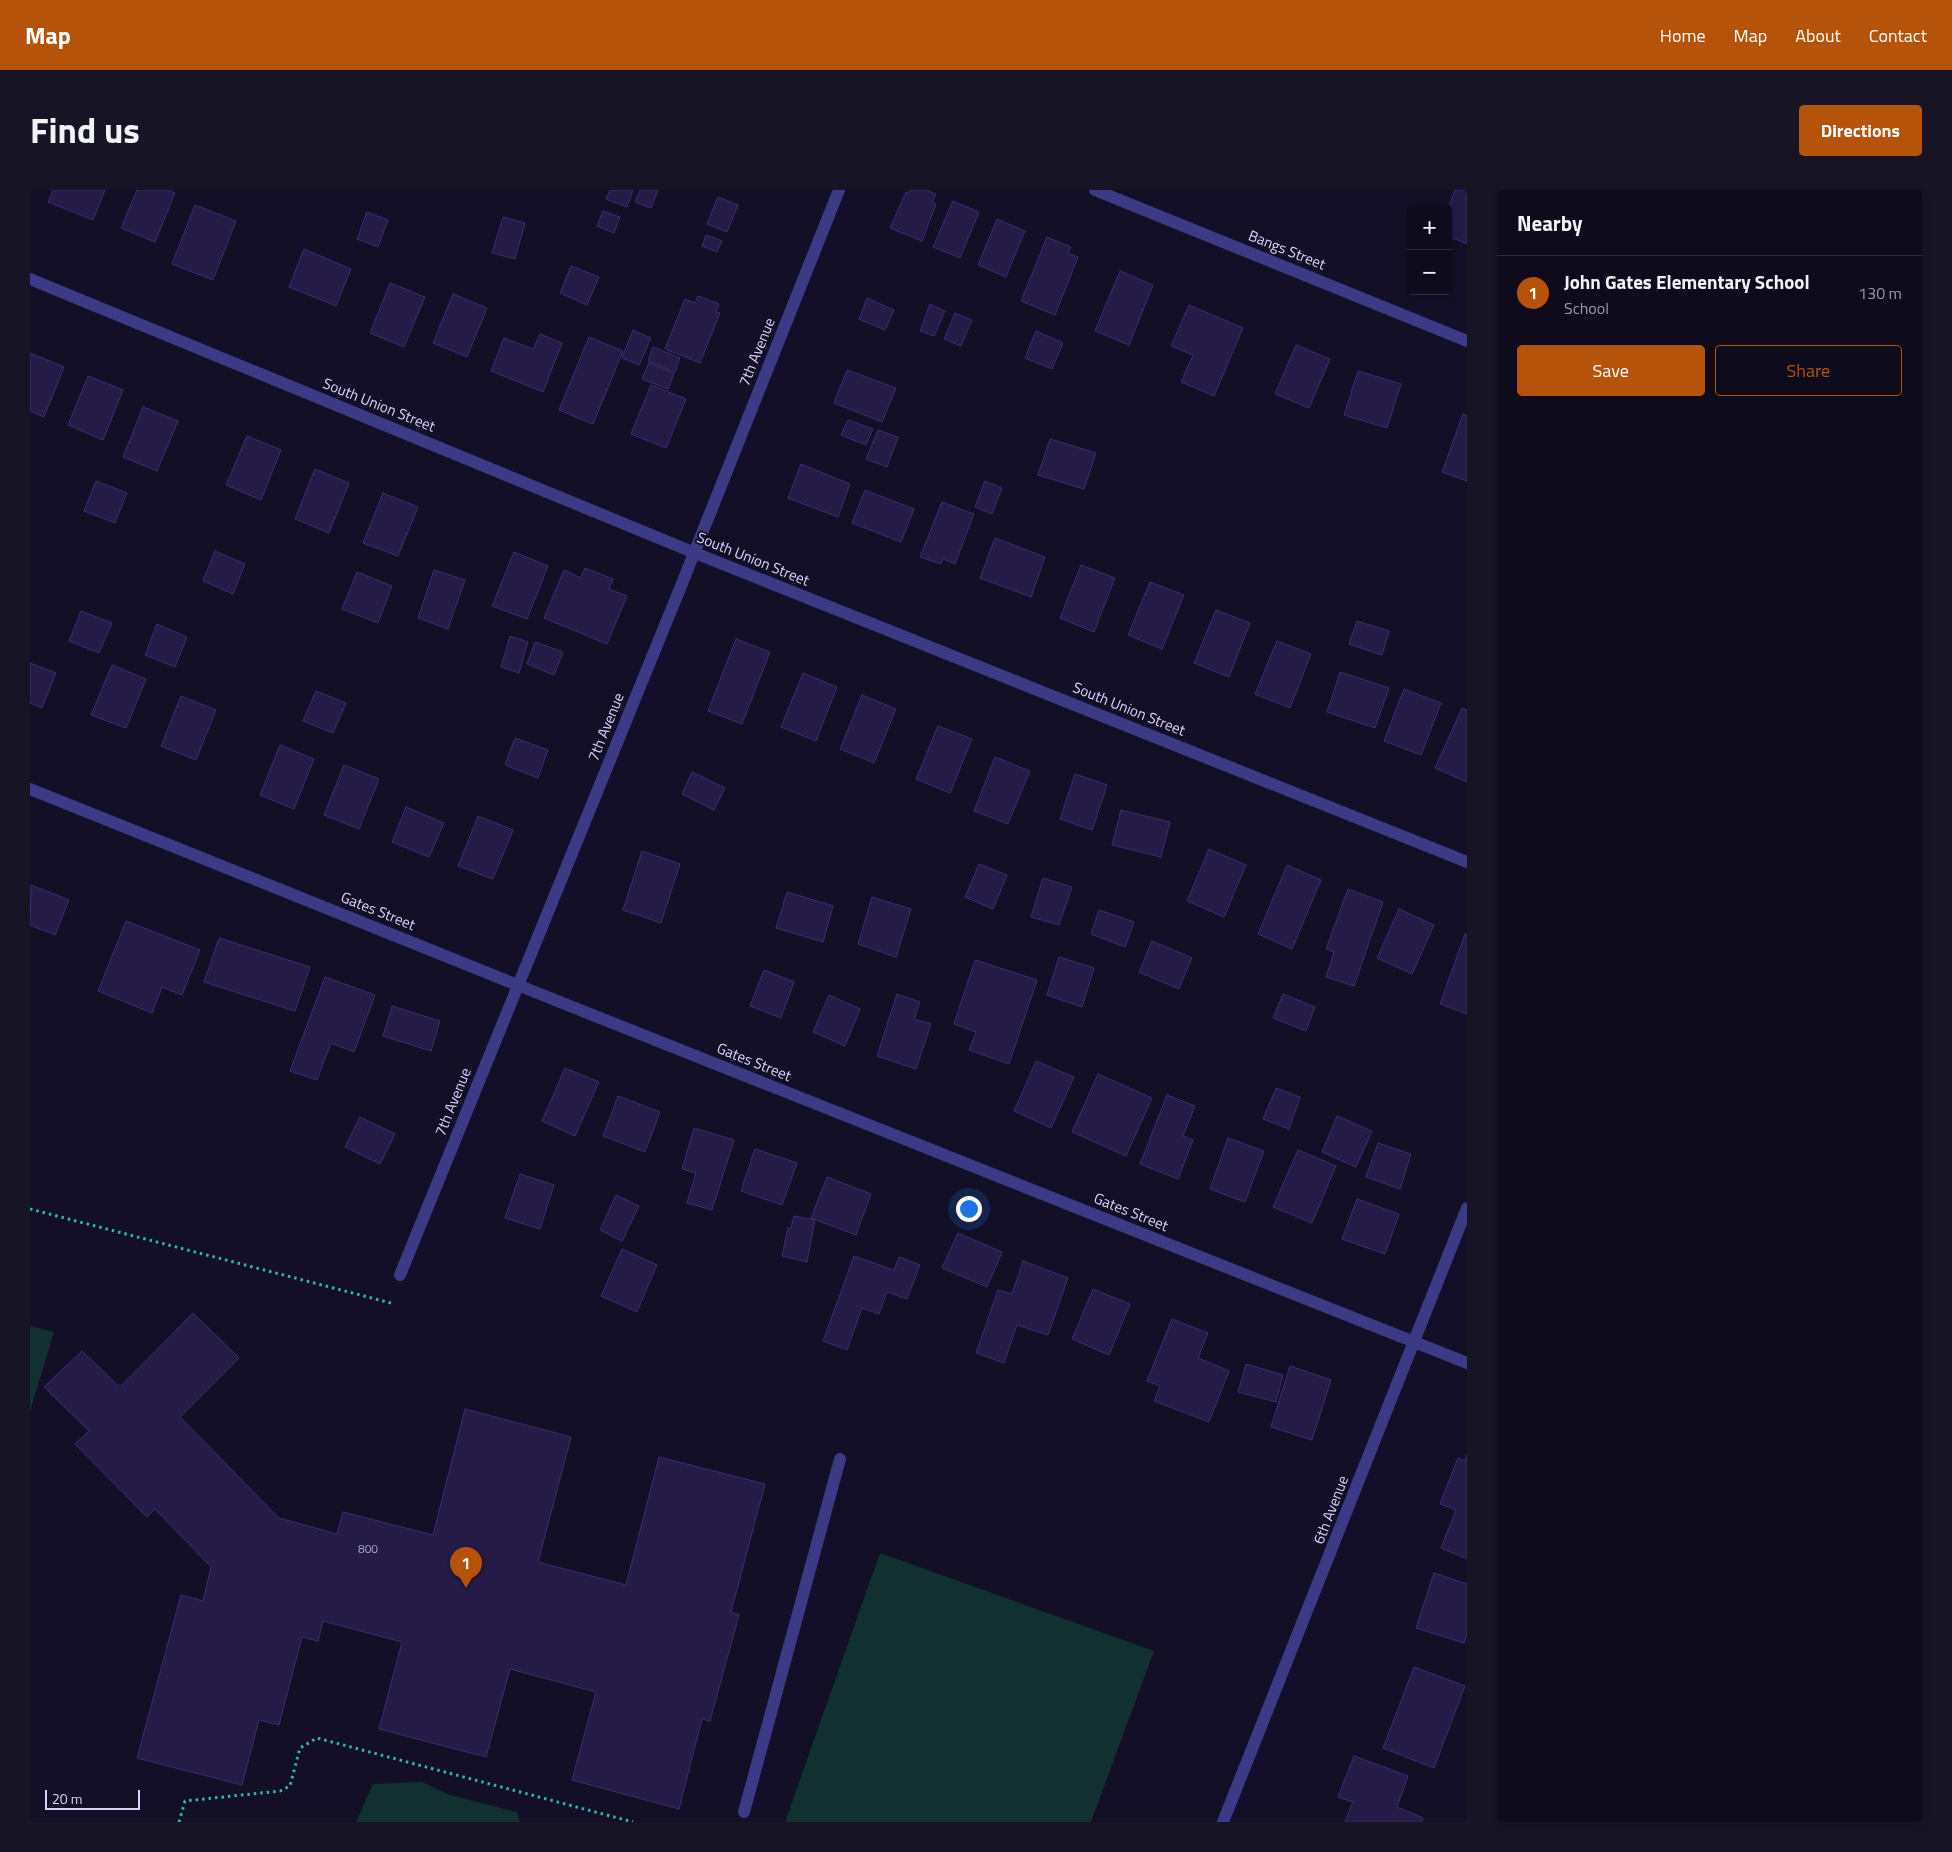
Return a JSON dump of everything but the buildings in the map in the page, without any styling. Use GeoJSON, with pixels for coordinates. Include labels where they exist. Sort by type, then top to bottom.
{"type":"FeatureCollection","features":[{"type":"Feature","properties":{"kind":"street","name":"7th Avenue"},"geometry":{"type":"LineString","coordinates":[[400,1275],[695,553],[839,190]]}},
{"type":"Feature","properties":{"kind":"street","name":"Bangs Street"},"geometry":{"type":"LineString","coordinates":[[1095,190],[1467,341]]}},
{"type":"Feature","properties":{"kind":"street","name":"South Union Street"},"geometry":{"type":"LineString","coordinates":[[30,279],[695,553],[1467,862]]}},
{"type":"Feature","properties":{"kind":"street","name":"Gates Street"},"geometry":{"type":"LineString","coordinates":[[30,789],[518,986],[1467,1363]]}},
{"type":"Feature","properties":{"kind":"street","name":"6th Avenue"},"geometry":{"type":"LineString","coordinates":[[1223,1822],[1467,1208]]}},
{"type":"Feature","properties":{"kind":"street"},"geometry":{"type":"LineString","coordinates":[[744,1812],[840,1459]]}},
{"type":"Feature","properties":{"kind":"path"},"geometry":{"type":"LineString","coordinates":[[30,1209],[391,1303]]}},
{"type":"Feature","properties":{"kind":"path"},"geometry":{"type":"LineString","coordinates":[[179,1822],[185,1801],[280,1791],[290,1786],[300,1748],[317,1738],[633,1822]]}},
{"type":"Feature","properties":{"kind":"green space"},"geometry":{"type":"Polygon","coordinates":[[[30,1326],[54,1332],[30,1411],[30,1326]]]}},
{"type":"Feature","properties":{"kind":"green space"},"geometry":{"type":"Polygon","coordinates":[[[880,1553],[1154,1651],[1091,1822],[785,1822],[880,1553]]]}},
{"type":"Feature","properties":{"kind":"green space"},"geometry":{"type":"Polygon","coordinates":[[[422,1782],[450,1795],[517,1812],[520,1822],[356,1822],[373,1784],[422,1782]]]}},
{"type":"Feature","properties":{"kind":"place","name":"John Gates Elementary School"},"geometry":{"type":"Point","coordinates":[466,1588]}}]}
